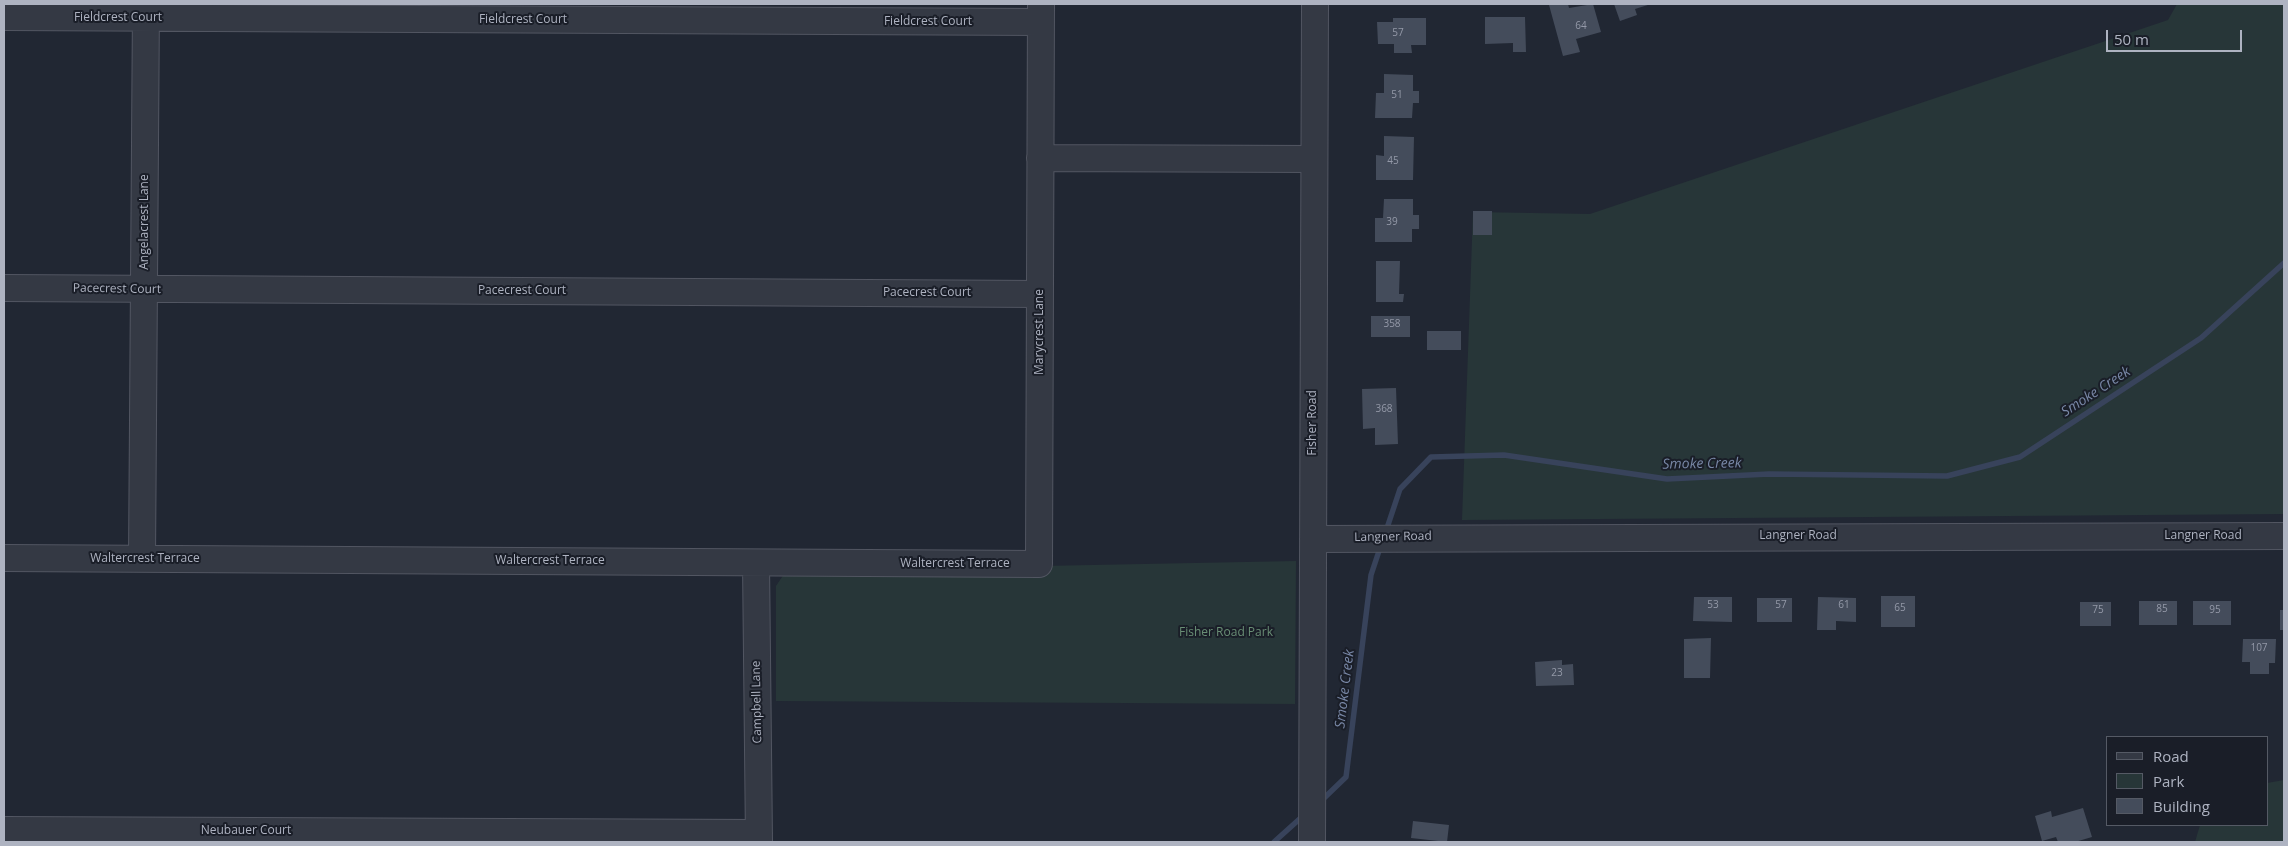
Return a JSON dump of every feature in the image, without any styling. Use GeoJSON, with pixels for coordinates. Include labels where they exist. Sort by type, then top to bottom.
{"type":"FeatureCollection","features":[{"type":"Feature","properties":{"kind":"street","name":"Fisher Road"},"geometry":{"type":"LineString","coordinates":[[1312,842],[1315,4]]}},
{"type":"Feature","properties":{"kind":"street","name":"Fieldcrest Court"},"geometry":{"type":"LineString","coordinates":[[4,17],[145,11],[1041,13]]}},
{"type":"Feature","properties":{"kind":"street","name":"Angelacrest Lane"},"geometry":{"type":"LineString","coordinates":[[142,559],[145,11]]}},
{"type":"Feature","properties":{"kind":"street","name":"Marycrest Lane"},"geometry":{"type":"LineString","coordinates":[[1039,506],[1041,13]]}},
{"type":"Feature","properties":{"kind":"street"},"geometry":{"type":"LineString","coordinates":[[1040,158],[1314,159]]}},
{"type":"Feature","properties":{"kind":"street","name":"Pacecrest Court"},"geometry":{"type":"LineString","coordinates":[[4,288],[1040,294]]}},
{"type":"Feature","properties":{"kind":"street","name":"Waltercrest Terrace"},"geometry":{"type":"LineString","coordinates":[[4,558],[1039,564],[1039,506]]}},
{"type":"Feature","properties":{"kind":"street","name":"Langner Road"},"geometry":{"type":"LineString","coordinates":[[1313,539],[1448,537],[2284,536]]}},
{"type":"Feature","properties":{"kind":"street","name":"Campbell Lane"},"geometry":{"type":"LineString","coordinates":[[756,563],[759,838]]}},
{"type":"Feature","properties":{"kind":"street","name":"Neubauer Court"},"geometry":{"type":"LineString","coordinates":[[4,830],[759,838]]}},
{"type":"Feature","properties":{"kind":"green space"},"geometry":{"type":"Polygon","coordinates":[[[2177,4],[2284,4],[2284,514],[1462,520],[1473,212],[1590,214],[2168,20],[2177,4]]]}},
{"type":"Feature","properties":{"kind":"green space","name":"Fisher Road Park"},"geometry":{"type":"Polygon","coordinates":[[[1296,561],[1295,704],[776,701],[776,586],[786,571],[1296,561]]]}},
{"type":"Feature","properties":{"kind":"green space"},"geometry":{"type":"Polygon","coordinates":[[[2284,780],[2284,842],[2195,842],[2200,826],[2268,826],[2268,783],[2284,780]]]}},
{"type":"Feature","properties":{"kind":"building"},"geometry":{"type":"Polygon","coordinates":[[[1568,4],[1569,8],[1593,4],[1601,32],[1576,39],[1580,52],[1563,56],[1549,5],[1568,4]]]}},
{"type":"Feature","properties":{"kind":"building"},"geometry":{"type":"Polygon","coordinates":[[[1614,4],[1651,4],[1635,9],[1637,15],[1620,21],[1614,4]]]}},
{"type":"Feature","properties":{"kind":"building"},"geometry":{"type":"Polygon","coordinates":[[[1485,17],[1525,17],[1526,52],[1513,52],[1513,43],[1485,44],[1485,17]]]}},
{"type":"Feature","properties":{"kind":"building"},"geometry":{"type":"Polygon","coordinates":[[[1393,18],[1426,18],[1426,45],[1411,45],[1412,53],[1394,53],[1394,44],[1378,44],[1377,22],[1393,22],[1393,18]]]}},
{"type":"Feature","properties":{"kind":"building"},"geometry":{"type":"Polygon","coordinates":[[[1384,74],[1413,75],[1413,91],[1419,91],[1419,103],[1413,103],[1412,118],[1375,118],[1376,93],[1384,93],[1384,74]]]}},
{"type":"Feature","properties":{"kind":"building"},"geometry":{"type":"Polygon","coordinates":[[[1384,136],[1414,137],[1413,180],[1376,180],[1376,155],[1384,156],[1384,136]]]}},
{"type":"Feature","properties":{"kind":"building"},"geometry":{"type":"Polygon","coordinates":[[[1384,199],[1413,199],[1413,215],[1419,215],[1419,229],[1412,229],[1412,242],[1375,242],[1375,218],[1383,218],[1384,199]]]}},
{"type":"Feature","properties":{"kind":"building"},"geometry":{"type":"Polygon","coordinates":[[[1473,211],[1492,211],[1492,235],[1473,235],[1473,211]]]}},
{"type":"Feature","properties":{"kind":"building"},"geometry":{"type":"Polygon","coordinates":[[[1376,261],[1400,261],[1399,294],[1404,294],[1403,302],[1376,302],[1376,261]]]}},
{"type":"Feature","properties":{"kind":"building"},"geometry":{"type":"Polygon","coordinates":[[[1371,316],[1410,316],[1410,337],[1371,337],[1371,316]]]}},
{"type":"Feature","properties":{"kind":"building"},"geometry":{"type":"Polygon","coordinates":[[[1427,331],[1461,331],[1461,350],[1427,350],[1427,331]]]}},
{"type":"Feature","properties":{"kind":"building"},"geometry":{"type":"Polygon","coordinates":[[[1396,388],[1398,444],[1375,445],[1375,428],[1363,429],[1362,389],[1396,388]]]}},
{"type":"Feature","properties":{"kind":"building"},"geometry":{"type":"Polygon","coordinates":[[[1881,596],[1915,596],[1915,627],[1881,627],[1881,596]]]}},
{"type":"Feature","properties":{"kind":"building"},"geometry":{"type":"Polygon","coordinates":[[[1694,597],[1732,597],[1732,622],[1693,621],[1694,597]]]}},
{"type":"Feature","properties":{"kind":"building"},"geometry":{"type":"Polygon","coordinates":[[[1818,597],[1856,598],[1856,622],[1836,621],[1836,630],[1817,630],[1818,597]]]}},
{"type":"Feature","properties":{"kind":"building"},"geometry":{"type":"Polygon","coordinates":[[[1757,598],[1792,598],[1792,622],[1757,622],[1757,598]]]}},
{"type":"Feature","properties":{"kind":"building"},"geometry":{"type":"Polygon","coordinates":[[[2139,601],[2177,601],[2177,625],[2139,625],[2139,601]]]}},
{"type":"Feature","properties":{"kind":"building"},"geometry":{"type":"Polygon","coordinates":[[[2193,601],[2231,601],[2231,625],[2193,625],[2193,601]]]}},
{"type":"Feature","properties":{"kind":"building"},"geometry":{"type":"Polygon","coordinates":[[[2080,602],[2111,602],[2111,626],[2080,626],[2080,602]]]}},
{"type":"Feature","properties":{"kind":"building"},"geometry":{"type":"Polygon","coordinates":[[[2280,610],[2284,610],[2284,630],[2280,630],[2280,610]]]}},
{"type":"Feature","properties":{"kind":"building"},"geometry":{"type":"Polygon","coordinates":[[[1711,638],[1710,678],[1684,678],[1684,639],[1711,638]]]}},
{"type":"Feature","properties":{"kind":"building"},"geometry":{"type":"Polygon","coordinates":[[[2243,639],[2276,639],[2275,663],[2269,663],[2269,674],[2250,674],[2250,662],[2242,662],[2243,639]]]}},
{"type":"Feature","properties":{"kind":"building"},"geometry":{"type":"Polygon","coordinates":[[[1562,660],[1562,665],[1573,664],[1574,685],[1536,686],[1535,662],[1562,660]]]}},
{"type":"Feature","properties":{"kind":"building"},"geometry":{"type":"Polygon","coordinates":[[[2083,808],[2092,837],[2075,842],[2058,842],[2056,837],[2042,841],[2035,816],[2051,811],[2052,817],[2083,808]]]}},
{"type":"Feature","properties":{"kind":"building"},"geometry":{"type":"Polygon","coordinates":[[[1413,821],[1449,825],[1447,842],[1411,838],[1413,821]]]}},
{"type":"Feature","properties":{"kind":"waterway","name":"Smoke Creek"},"geometry":{"type":"LineString","coordinates":[[1386,531],[1400,489],[1431,457],[1504,455],[1667,479],[1769,474],[1947,476],[2020,457],[2201,338],[2284,263]]}},
{"type":"Feature","properties":{"kind":"waterway","name":"Smoke Creek"},"geometry":{"type":"LineString","coordinates":[[1321,801],[1346,777],[1371,575],[1381,545]]}},
{"type":"Feature","properties":{"kind":"waterway","name":"Smoke Creek"},"geometry":{"type":"LineString","coordinates":[[1274,842],[1304,815]]}}]}
